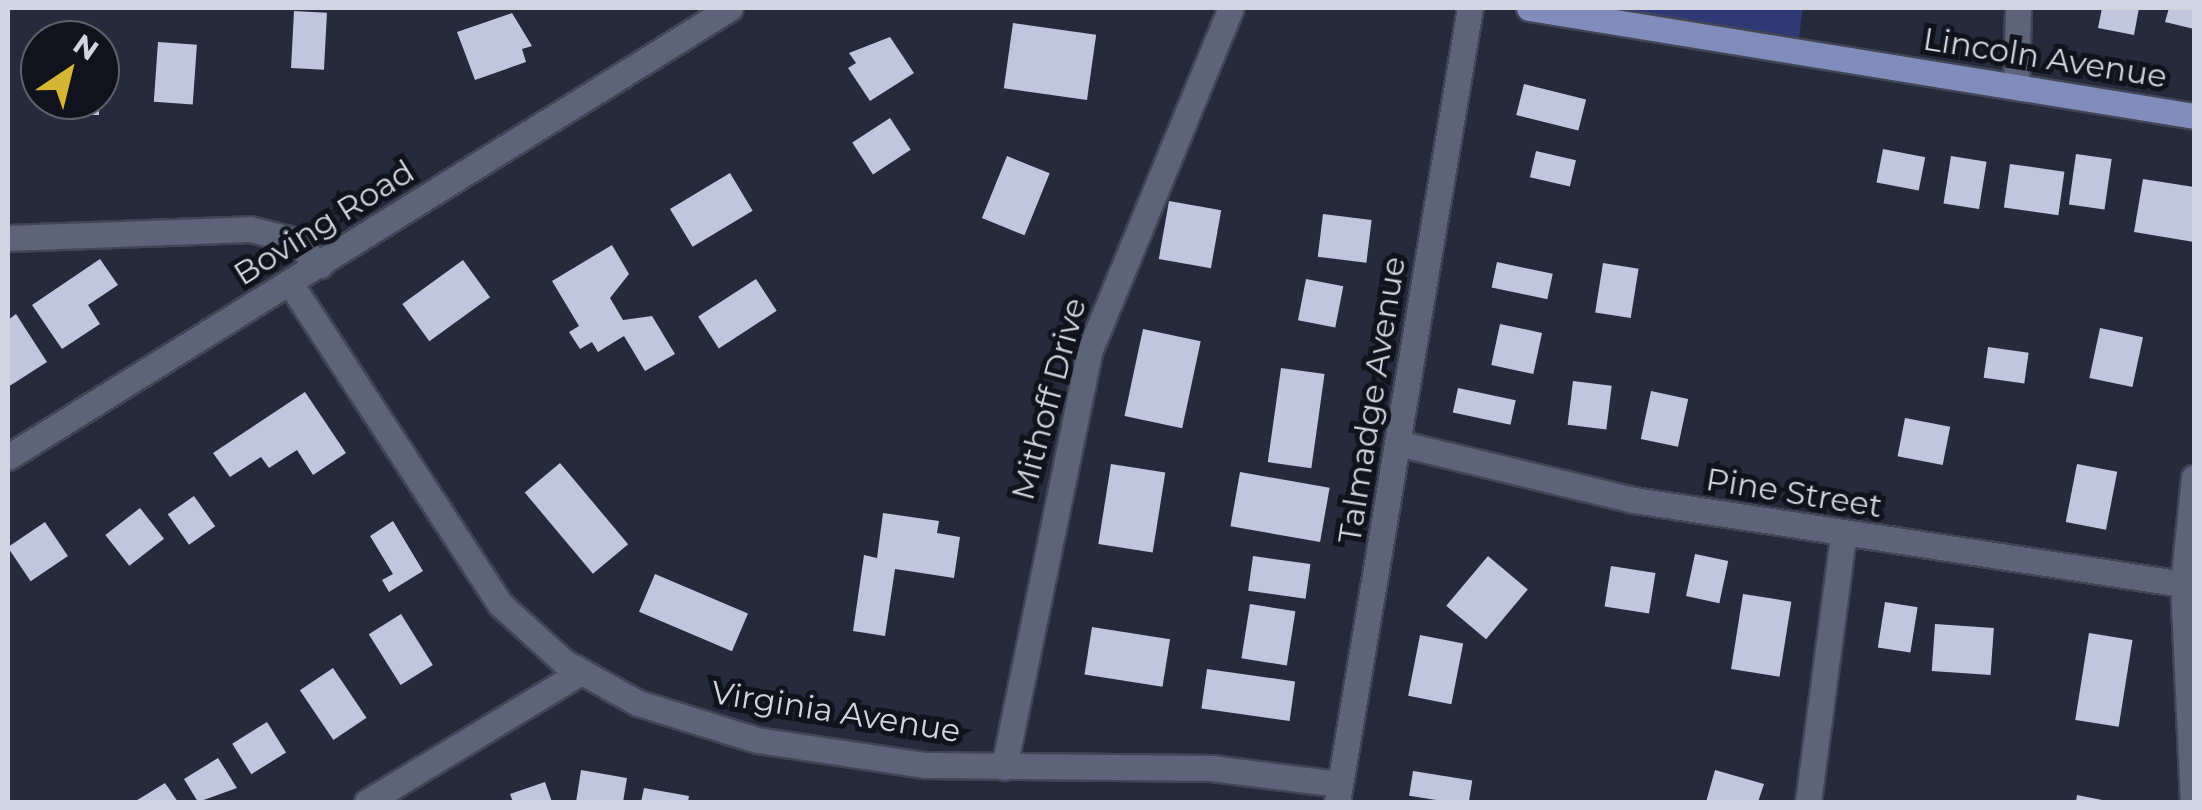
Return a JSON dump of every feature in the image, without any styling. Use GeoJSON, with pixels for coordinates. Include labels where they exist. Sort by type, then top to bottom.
{"type":"FeatureCollection","features":[{"type":"Feature","properties":{"kind":"main road","name":"Lincoln Avenue"},"geometry":{"type":"LineString","coordinates":[[1529,8],[2194,116]]}},
{"type":"Feature","properties":{"kind":"street"},"geometry":{"type":"LineString","coordinates":[[673,43],[687,8]]}},
{"type":"Feature","properties":{"kind":"street","name":"Boving Road"},"geometry":{"type":"LineString","coordinates":[[8,457],[730,8]]}},
{"type":"Feature","properties":{"kind":"street","name":"Mithoff Drive"},"geometry":{"type":"LineString","coordinates":[[1004,767],[1090,352],[1231,8]]}},
{"type":"Feature","properties":{"kind":"street","name":"Talmadge Avenue"},"geometry":{"type":"LineString","coordinates":[[1339,793],[1470,8]]}},
{"type":"Feature","properties":{"kind":"street"},"geometry":{"type":"LineString","coordinates":[[2016,87],[2018,8]]}},
{"type":"Feature","properties":{"kind":"street"},"geometry":{"type":"LineString","coordinates":[[8,238],[250,229],[293,240],[320,265]]}},
{"type":"Feature","properties":{"kind":"street","name":"Virginia Avenue"},"geometry":{"type":"LineString","coordinates":[[290,284],[501,605],[581,672],[651,708],[743,737],[1004,767],[1211,768],[1339,793]]}},
{"type":"Feature","properties":{"kind":"street","name":"Pine Street"},"geometry":{"type":"LineString","coordinates":[[1398,442],[1634,500],[1843,535],[2184,584]]}},
{"type":"Feature","properties":{"kind":"street"},"geometry":{"type":"LineString","coordinates":[[2193,802],[2184,584],[2194,478]]}},
{"type":"Feature","properties":{"kind":"street"},"geometry":{"type":"LineString","coordinates":[[1808,802],[1843,535]]}},
{"type":"Feature","properties":{"kind":"street"},"geometry":{"type":"LineString","coordinates":[[367,802],[581,672]]}},
{"type":"Feature","properties":{"kind":"shaded area"},"geometry":{"type":"Polygon","coordinates":[[[1529,8],[1803,8],[1797,51],[1529,8]]]}},
{"type":"Feature","properties":{"kind":"building"},"geometry":{"type":"Polygon","coordinates":[[[2102,8],[2139,8],[2134,35],[2098,28],[2102,8]]]}},
{"type":"Feature","properties":{"kind":"building"},"geometry":{"type":"Polygon","coordinates":[[[2169,8],[2194,8],[2194,29],[2165,22],[2169,8]]]}},
{"type":"Feature","properties":{"kind":"building"},"geometry":{"type":"Polygon","coordinates":[[[294,11],[327,13],[324,70],[291,68],[294,11]]]}},
{"type":"Feature","properties":{"kind":"building"},"geometry":{"type":"Polygon","coordinates":[[[512,13],[532,46],[522,49],[526,62],[475,80],[457,32],[512,13]]]}},
{"type":"Feature","properties":{"kind":"building"},"geometry":{"type":"Polygon","coordinates":[[[1013,23],[1096,35],[1087,100],[1004,88],[1013,23]]]}},
{"type":"Feature","properties":{"kind":"building"},"geometry":{"type":"Polygon","coordinates":[[[890,37],[914,73],[870,101],[848,68],[856,63],[849,53],[890,37]]]}},
{"type":"Feature","properties":{"kind":"building"},"geometry":{"type":"Polygon","coordinates":[[[158,42],[197,45],[193,105],[154,102],[158,42]]]}},
{"type":"Feature","properties":{"kind":"building"},"geometry":{"type":"Polygon","coordinates":[[[1524,84],[1586,99],[1578,131],[1516,115],[1524,84]]]}},
{"type":"Feature","properties":{"kind":"building"},"geometry":{"type":"Polygon","coordinates":[[[890,118],[911,150],[873,174],[852,143],[890,118]]]}},
{"type":"Feature","properties":{"kind":"building"},"geometry":{"type":"Polygon","coordinates":[[[1883,149],[1925,157],[1919,191],[1877,182],[1883,149]]]}},
{"type":"Feature","properties":{"kind":"building"},"geometry":{"type":"Polygon","coordinates":[[[1536,151],[1576,160],[1570,187],[1530,177],[1536,151]]]}},
{"type":"Feature","properties":{"kind":"building"},"geometry":{"type":"Polygon","coordinates":[[[2076,154],[2112,159],[2105,210],[2069,205],[2076,154]]]}},
{"type":"Feature","properties":{"kind":"building"},"geometry":{"type":"Polygon","coordinates":[[[1007,156],[1050,173],[1025,235],[982,218],[1007,156]]]}},
{"type":"Feature","properties":{"kind":"building"},"geometry":{"type":"Polygon","coordinates":[[[1951,156],[1987,162],[1979,209],[1943,203],[1951,156]]]}},
{"type":"Feature","properties":{"kind":"building"},"geometry":{"type":"Polygon","coordinates":[[[2010,164],[2064,172],[2058,215],[2004,208],[2010,164]]]}},
{"type":"Feature","properties":{"kind":"building"},"geometry":{"type":"Polygon","coordinates":[[[730,173],[753,211],[693,247],[670,209],[730,173]]]}},
{"type":"Feature","properties":{"kind":"building"},"geometry":{"type":"Polygon","coordinates":[[[2143,179],[2194,187],[2194,242],[2134,232],[2143,179]]]}},
{"type":"Feature","properties":{"kind":"building"},"geometry":{"type":"Polygon","coordinates":[[[1169,201],[1221,210],[1211,268],[1159,259],[1169,201]]]}},
{"type":"Feature","properties":{"kind":"building"},"geometry":{"type":"Polygon","coordinates":[[[1323,214],[1372,220],[1366,263],[1318,257],[1323,214]]]}},
{"type":"Feature","properties":{"kind":"building"},"geometry":{"type":"Polygon","coordinates":[[[612,245],[629,274],[610,298],[623,320],[652,316],[675,354],[645,371],[624,336],[598,352],[592,342],[580,349],[569,332],[579,326],[552,281],[612,245]]]}},
{"type":"Feature","properties":{"kind":"building"},"geometry":{"type":"Polygon","coordinates":[[[100,259],[118,285],[88,305],[100,324],[62,349],[32,305],[100,259]]]}},
{"type":"Feature","properties":{"kind":"building"},"geometry":{"type":"Polygon","coordinates":[[[463,260],[490,297],[429,341],[402,304],[463,260]]]}},
{"type":"Feature","properties":{"kind":"building"},"geometry":{"type":"Polygon","coordinates":[[[1497,262],[1553,274],[1547,299],[1492,287],[1497,262]]]}},
{"type":"Feature","properties":{"kind":"building"},"geometry":{"type":"Polygon","coordinates":[[[1603,263],[1639,269],[1631,318],[1595,312],[1603,263]]]}},
{"type":"Feature","properties":{"kind":"building"},"geometry":{"type":"Polygon","coordinates":[[[756,279],[777,311],[719,348],[698,317],[756,279]]]}},
{"type":"Feature","properties":{"kind":"building"},"geometry":{"type":"Polygon","coordinates":[[[1306,279],[1343,286],[1335,327],[1298,320],[1306,279]]]}},
{"type":"Feature","properties":{"kind":"building"},"geometry":{"type":"Polygon","coordinates":[[[16,314],[47,362],[8,387],[8,320],[16,314]]]}},
{"type":"Feature","properties":{"kind":"building"},"geometry":{"type":"Polygon","coordinates":[[[1500,324],[1542,333],[1533,374],[1491,365],[1500,324]]]}},
{"type":"Feature","properties":{"kind":"building"},"geometry":{"type":"Polygon","coordinates":[[[2100,328],[2143,337],[2132,387],[2089,378],[2100,328]]]}},
{"type":"Feature","properties":{"kind":"building"},"geometry":{"type":"Polygon","coordinates":[[[1143,329],[1201,341],[1182,428],[1124,416],[1143,329]]]}},
{"type":"Feature","properties":{"kind":"building"},"geometry":{"type":"Polygon","coordinates":[[[1988,347],[2029,353],[2024,383],[1984,378],[1988,347]]]}},
{"type":"Feature","properties":{"kind":"building"},"geometry":{"type":"Polygon","coordinates":[[[1281,368],[1325,374],[1311,468],[1268,462],[1281,368]]]}},
{"type":"Feature","properties":{"kind":"building"},"geometry":{"type":"Polygon","coordinates":[[[1573,381],[1612,386],[1606,429],[1568,425],[1573,381]]]}},
{"type":"Feature","properties":{"kind":"building"},"geometry":{"type":"Polygon","coordinates":[[[1458,388],[1516,400],[1511,425],[1453,412],[1458,388]]]}},
{"type":"Feature","properties":{"kind":"building"},"geometry":{"type":"Polygon","coordinates":[[[1651,391],[1688,399],[1678,447],[1641,439],[1651,391]]]}},
{"type":"Feature","properties":{"kind":"building"},"geometry":{"type":"Polygon","coordinates":[[[305,392],[346,453],[313,475],[297,450],[269,468],[261,457],[230,477],[213,453],[305,392]]]}},
{"type":"Feature","properties":{"kind":"building"},"geometry":{"type":"Polygon","coordinates":[[[1905,418],[1950,427],[1943,465],[1898,456],[1905,418]]]}},
{"type":"Feature","properties":{"kind":"building"},"geometry":{"type":"Polygon","coordinates":[[[560,463],[628,544],[593,574],[525,493],[560,463]]]}},
{"type":"Feature","properties":{"kind":"building"},"geometry":{"type":"Polygon","coordinates":[[[1111,464],[1165,473],[1153,553],[1098,544],[1111,464]]]}},
{"type":"Feature","properties":{"kind":"building"},"geometry":{"type":"Polygon","coordinates":[[[2077,464],[2117,472],[2106,530],[2066,522],[2077,464]]]}},
{"type":"Feature","properties":{"kind":"building"},"geometry":{"type":"Polygon","coordinates":[[[1240,472],[1330,488],[1320,542],[1230,526],[1240,472]]]}},
{"type":"Feature","properties":{"kind":"building"},"geometry":{"type":"Polygon","coordinates":[[[194,496],[215,526],[189,545],[168,514],[194,496]]]}},
{"type":"Feature","properties":{"kind":"building"},"geometry":{"type":"Polygon","coordinates":[[[140,508],[164,539],[129,566],[105,535],[140,508]]]}},
{"type":"Feature","properties":{"kind":"building"},"geometry":{"type":"Polygon","coordinates":[[[883,513],[939,521],[937,533],[960,537],[954,578],[895,569],[885,636],[853,631],[864,555],[877,558],[883,513]]]}},
{"type":"Feature","properties":{"kind":"building"},"geometry":{"type":"Polygon","coordinates":[[[393,521],[423,571],[389,592],[382,580],[393,574],[370,536],[393,521]]]}},
{"type":"Feature","properties":{"kind":"building"},"geometry":{"type":"Polygon","coordinates":[[[45,522],[68,556],[31,581],[8,547],[45,522]]]}},
{"type":"Feature","properties":{"kind":"building"},"geometry":{"type":"Polygon","coordinates":[[[1695,554],[1728,561],[1719,603],[1686,596],[1695,554]]]}},
{"type":"Feature","properties":{"kind":"building"},"geometry":{"type":"Polygon","coordinates":[[[1253,556],[1310,564],[1306,599],[1248,591],[1253,556]]]}},
{"type":"Feature","properties":{"kind":"building"},"geometry":{"type":"Polygon","coordinates":[[[1488,556],[1528,589],[1486,639],[1446,606],[1488,556]]]}},
{"type":"Feature","properties":{"kind":"building"},"geometry":{"type":"Polygon","coordinates":[[[1611,566],[1655,573],[1649,614],[1605,606],[1611,566]]]}},
{"type":"Feature","properties":{"kind":"building"},"geometry":{"type":"Polygon","coordinates":[[[655,574],[748,613],[732,651],[639,612],[655,574]]]}},
{"type":"Feature","properties":{"kind":"building"},"geometry":{"type":"Polygon","coordinates":[[[1743,594],[1791,602],[1780,677],[1731,669],[1743,594]]]}},
{"type":"Feature","properties":{"kind":"building"},"geometry":{"type":"Polygon","coordinates":[[[1885,602],[1918,607],[1910,653],[1878,647],[1885,602]]]}},
{"type":"Feature","properties":{"kind":"building"},"geometry":{"type":"Polygon","coordinates":[[[1250,604],[1295,611],[1287,666],[1241,658],[1250,604]]]}},
{"type":"Feature","properties":{"kind":"building"},"geometry":{"type":"Polygon","coordinates":[[[401,614],[433,665],[401,685],[369,634],[401,614]]]}},
{"type":"Feature","properties":{"kind":"building"},"geometry":{"type":"Polygon","coordinates":[[[1935,624],[1994,628],[1991,675],[1932,671],[1935,624]]]}},
{"type":"Feature","properties":{"kind":"building"},"geometry":{"type":"Polygon","coordinates":[[[1092,627],[1170,639],[1163,687],[1084,674],[1092,627]]]}},
{"type":"Feature","properties":{"kind":"building"},"geometry":{"type":"Polygon","coordinates":[[[2089,633],[2132,640],[2119,727],[2075,720],[2089,633]]]}},
{"type":"Feature","properties":{"kind":"building"},"geometry":{"type":"Polygon","coordinates":[[[1420,635],[1463,643],[1451,704],[1408,696],[1420,635]]]}},
{"type":"Feature","properties":{"kind":"building"},"geometry":{"type":"Polygon","coordinates":[[[333,668],[367,718],[333,740],[300,690],[333,668]]]}},
{"type":"Feature","properties":{"kind":"building"},"geometry":{"type":"Polygon","coordinates":[[[1207,669],[1295,681],[1290,721],[1201,709],[1207,669]]]}},
{"type":"Feature","properties":{"kind":"building"},"geometry":{"type":"Polygon","coordinates":[[[267,722],[286,753],[251,774],[232,744],[267,722]]]}},
{"type":"Feature","properties":{"kind":"building"},"geometry":{"type":"Polygon","coordinates":[[[218,758],[237,788],[198,802],[184,779],[218,758]]]}},
{"type":"Feature","properties":{"kind":"building"},"geometry":{"type":"Polygon","coordinates":[[[581,770],[627,778],[623,802],[576,802],[581,770]]]}},
{"type":"Feature","properties":{"kind":"building"},"geometry":{"type":"Polygon","coordinates":[[[1715,770],[1764,784],[1758,802],[1706,802],[1715,770]]]}},
{"type":"Feature","properties":{"kind":"building"},"geometry":{"type":"Polygon","coordinates":[[[1413,771],[1472,780],[1469,802],[1409,796],[1413,771]]]}},
{"type":"Feature","properties":{"kind":"building"},"geometry":{"type":"Polygon","coordinates":[[[545,782],[552,802],[513,802],[510,794],[545,782]]]}},
{"type":"Feature","properties":{"kind":"building"},"geometry":{"type":"Polygon","coordinates":[[[165,783],[178,802],[134,802],[165,783]]]}},
{"type":"Feature","properties":{"kind":"building"},"geometry":{"type":"Polygon","coordinates":[[[644,788],[689,796],[688,802],[641,802],[644,788]]]}},
{"type":"Feature","properties":{"kind":"building"},"geometry":{"type":"Polygon","coordinates":[[[2077,795],[2107,801],[2107,802],[2076,802],[2077,795]]]}}]}
